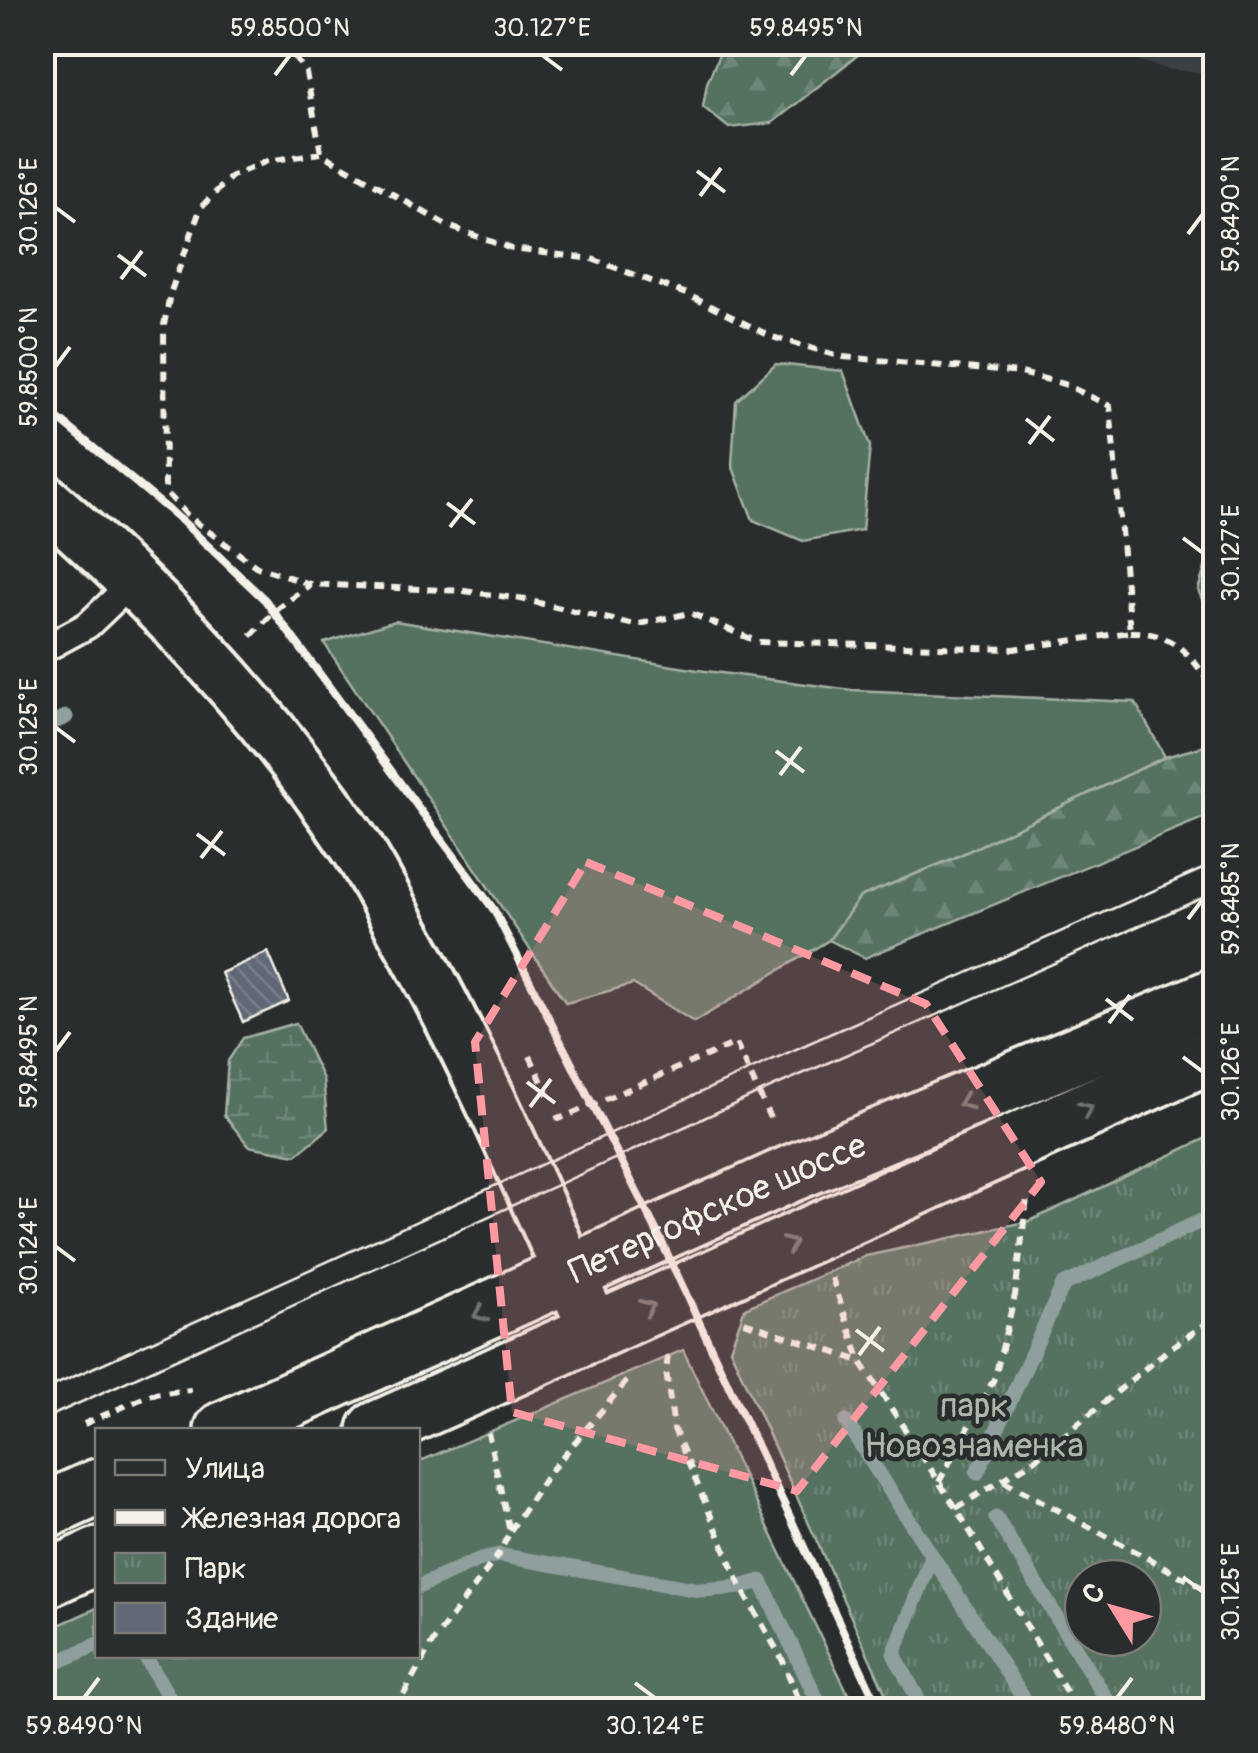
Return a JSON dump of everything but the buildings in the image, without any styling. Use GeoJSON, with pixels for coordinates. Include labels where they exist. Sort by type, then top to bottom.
{"type":"FeatureCollection","features":[{"type":"Feature","properties":{"kind":"main road","name":"Петергофское шоссе"},"geometry":{"type":"LineString","coordinates":[[227,1428],[792,1173],[1216,996]]}},
{"type":"Feature","properties":{"kind":"main road","name":"Петергофское шоссе"},"geometry":{"type":"LineString","coordinates":[[380,1428],[1216,1052]]}},
{"type":"Feature","properties":{"kind":"main road"},"geometry":{"type":"LineString","coordinates":[[42,1512],[95,1488]]}},
{"type":"Feature","properties":{"kind":"main road"},"geometry":{"type":"LineString","coordinates":[[42,1581],[95,1557]]}},
{"type":"Feature","properties":{"kind":"street"},"geometry":{"type":"LineString","coordinates":[[42,498],[134,581],[218,670],[294,758],[355,844],[431,980],[595,1331]]}},
{"type":"Feature","properties":{"kind":"lane"},"geometry":{"type":"LineString","coordinates":[[42,650],[88,625],[134,581]]}},
{"type":"Feature","properties":{"kind":"path"},"geometry":{"type":"LineString","coordinates":[[286,42],[306,72],[320,153]]}},
{"type":"Feature","properties":{"kind":"path"},"geometry":{"type":"LineString","coordinates":[[1130,632],[1110,406],[1064,384],[1020,374],[843,357],[772,337],[686,294],[592,260],[512,250],[448,226],[320,153],[267,160],[232,176],[200,207],[170,294],[164,325],[165,491],[188,517],[257,567],[310,584],[464,591],[521,599],[635,625],[690,613],[758,642],[1014,648],[1153,632],[1178,646],[1202,671],[1216,695]]}},
{"type":"Feature","properties":{"kind":"path"},"geometry":{"type":"LineString","coordinates":[[218,670],[274,612],[310,584]]}},
{"type":"Feature","properties":{"kind":"path"},"geometry":{"type":"LineString","coordinates":[[559,1119],[736,1043],[770,1118]]}},
{"type":"Feature","properties":{"kind":"path"},"geometry":{"type":"LineString","coordinates":[[939,1482],[994,1376],[1015,1295],[1027,1198]]}},
{"type":"Feature","properties":{"kind":"path"},"geometry":{"type":"LineString","coordinates":[[830,1274],[861,1362],[956,1508],[1078,1710]]}},
{"type":"Feature","properties":{"kind":"path"},"geometry":{"type":"LineString","coordinates":[[664,1300],[671,1334],[666,1372],[674,1429],[741,1587],[782,1659],[803,1710]]}},
{"type":"Feature","properties":{"kind":"path"},"geometry":{"type":"LineString","coordinates":[[956,1508],[1032,1462],[1170,1348],[1216,1317]]}},
{"type":"Feature","properties":{"kind":"path"},"geometry":{"type":"LineString","coordinates":[[733,1318],[861,1362]]}},
{"type":"Feature","properties":{"kind":"path"},"geometry":{"type":"LineString","coordinates":[[395,1710],[434,1640],[498,1555],[548,1474],[636,1370]]}},
{"type":"Feature","properties":{"kind":"path"},"geometry":{"type":"LineString","coordinates":[[487,1430],[510,1532]]}},
{"type":"Feature","properties":{"kind":"path"},"geometry":{"type":"LineString","coordinates":[[1004,1482],[1216,1595]]}},
{"type":"Feature","properties":{"kind":"highlighted area"},"geometry":{"type":"Polygon","coordinates":[[[586,862],[926,1004],[1041,1182],[797,1491],[512,1412],[475,1042],[586,862]]]}},
{"type":"Feature","properties":{"kind":"shaded area"},"geometry":{"type":"Polygon","coordinates":[[[1082,43],[1215,43],[1215,64],[1203,73],[1166,69],[1082,43]]]}},
{"type":"Feature","properties":{"kind":"green space"},"geometry":{"type":"Polygon","coordinates":[[[724,42],[873,43],[772,123],[729,128],[703,107],[707,83],[724,42]]]}},
{"type":"Feature","properties":{"kind":"green space"},"geometry":{"type":"Polygon","coordinates":[[[776,364],[843,371],[870,446],[862,530],[803,541],[753,520],[732,465],[736,401],[776,364]]]}},
{"type":"Feature","properties":{"kind":"green space"},"geometry":{"type":"Polygon","coordinates":[[[1215,537],[1215,630],[1198,590],[1215,537]]]}},
{"type":"Feature","properties":{"kind":"green space"},"geometry":{"type":"Polygon","coordinates":[[[395,621],[698,670],[852,690],[1135,702],[1165,757],[952,859],[860,897],[829,940],[694,1022],[633,984],[566,1003],[324,643],[395,621]]]}},
{"type":"Feature","properties":{"kind":"green space"},"geometry":{"type":"Polygon","coordinates":[[[1215,743],[1215,813],[865,958],[829,940],[860,897],[952,859],[1165,757],[1215,743]]]}},
{"type":"Feature","properties":{"kind":"green space"},"geometry":{"type":"Polygon","coordinates":[[[296,1023],[323,1079],[328,1129],[296,1155],[249,1146],[224,1115],[228,1061],[243,1038],[296,1023]]]}},
{"type":"Feature","properties":{"kind":"green space","name":"парк Новознаменка"},"geometry":{"type":"Polygon","coordinates":[[[1215,1134],[1215,1710],[893,1710],[730,1349],[745,1308],[866,1256],[1030,1221],[1215,1134]]]}},
{"type":"Feature","properties":{"kind":"green space"},"geometry":{"type":"Polygon","coordinates":[[[683,1350],[856,1710],[116,1710],[53,1696],[43,1701],[43,1632],[95,1609],[95,1658],[420,1658],[420,1461],[683,1350]]]}},
{"type":"Feature","properties":{"kind":"waterway"},"geometry":{"type":"LineString","coordinates":[[42,727],[66,717]]}},
{"type":"Feature","properties":{"kind":"waterway"},"geometry":{"type":"LineString","coordinates":[[977,1473],[1063,1285],[1216,1214]]}},
{"type":"Feature","properties":{"kind":"waterway"},"geometry":{"type":"LineString","coordinates":[[846,1422],[1031,1710]]}},
{"type":"Feature","properties":{"kind":"waterway"},"geometry":{"type":"LineString","coordinates":[[996,1518],[1113,1710]]}},
{"type":"Feature","properties":{"kind":"waterway"},"geometry":{"type":"LineString","coordinates":[[420,1586],[498,1555],[700,1590],[741,1587],[761,1581],[822,1710]]}},
{"type":"Feature","properties":{"kind":"waterway"},"geometry":{"type":"LineString","coordinates":[[924,1710],[894,1654],[931,1559]]}},
{"type":"Feature","properties":{"kind":"waterway"},"geometry":{"type":"LineString","coordinates":[[42,1669],[95,1645]]}},
{"type":"Feature","properties":{"kind":"waterway"},"geometry":{"type":"LineString","coordinates":[[146,1658],[176,1710]]}},
{"type":"Feature","properties":{"kind":"tram line"},"geometry":{"type":"LineString","coordinates":[[42,1391],[1216,863]]}},
{"type":"Feature","properties":{"kind":"tram line"},"geometry":{"type":"LineString","coordinates":[[42,1420],[759,1093],[1216,892]]}},
{"type":"Feature","properties":{"kind":"railway"},"geometry":{"type":"LineString","coordinates":[[42,405],[182,521],[265,600],[494,910],[658,1234],[880,1710]]}}]}
